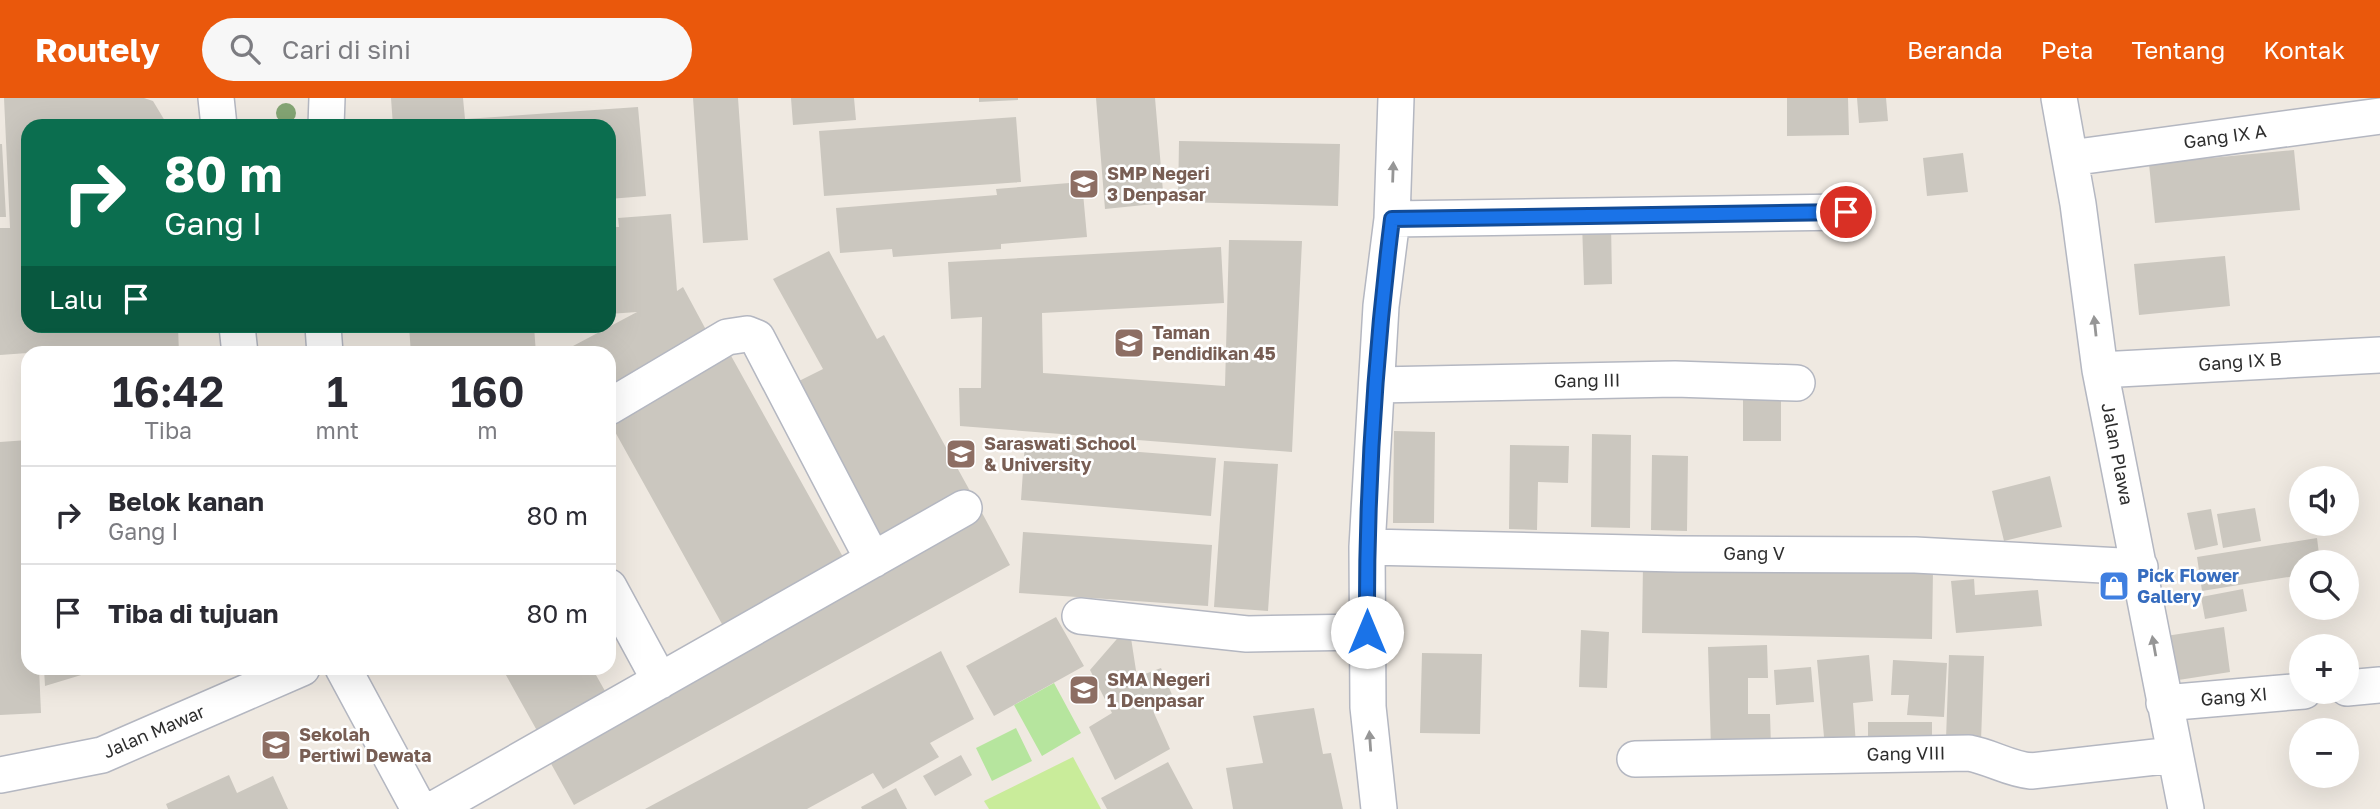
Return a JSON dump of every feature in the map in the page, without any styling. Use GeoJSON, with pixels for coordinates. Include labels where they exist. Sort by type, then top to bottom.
{"type":"FeatureCollection","features":[{"type":"Feature","properties":{"kind":"street"},"geometry":{"type":"LineString","coordinates":[[216,98],[218,119]]}},
{"type":"Feature","properties":{"kind":"street"},"geometry":{"type":"LineString","coordinates":[[326,119],[327,98]]}},
{"type":"Feature","properties":{"kind":"street"},"geometry":{"type":"LineString","coordinates":[[1378,809],[1368,706],[1367,547],[1381,306],[1392,219],[1396,98]]}},
{"type":"Feature","properties":{"kind":"street","name":"Jalan Plawa"},"geometry":{"type":"LineString","coordinates":[[2059,98],[2100,370],[2186,809]]}},
{"type":"Feature","properties":{"kind":"street","name":"Gang IX A"},"geometry":{"type":"LineString","coordinates":[[2070,158],[2380,116]]}},
{"type":"Feature","properties":{"kind":"street"},"geometry":{"type":"LineString","coordinates":[[1392,219],[1846,212]]}},
{"type":"Feature","properties":{"kind":"street"},"geometry":{"type":"LineString","coordinates":[[616,403],[727,337],[747,334],[757,338],[873,560]]}},
{"type":"Feature","properties":{"kind":"street","name":"Gang IX B"},"geometry":{"type":"LineString","coordinates":[[2100,370],[2380,355]]}},
{"type":"Feature","properties":{"kind":"street","name":"Gang III"},"geometry":{"type":"LineString","coordinates":[[1377,384],[1675,379],[1797,383]]}},
{"type":"Feature","properties":{"kind":"street"},"geometry":{"type":"LineString","coordinates":[[434,809],[964,508]]}},
{"type":"Feature","properties":{"kind":"street","name":"Gang V"},"geometry":{"type":"LineString","coordinates":[[1367,547],[1678,554],[1915,555],[2140,567]]}},
{"type":"Feature","properties":{"kind":"street"},"geometry":{"type":"LineString","coordinates":[[616,600],[660,681]]}},
{"type":"Feature","properties":{"kind":"street"},"geometry":{"type":"LineString","coordinates":[[1080,616],[1247,634],[1367,632]]}},
{"type":"Feature","properties":{"kind":"street","name":"Jalan Mawar"},"geometry":{"type":"LineString","coordinates":[[0,775],[102,755],[286,675]]}},
{"type":"Feature","properties":{"kind":"street"},"geometry":{"type":"LineString","coordinates":[[347,675],[419,809]]}},
{"type":"Feature","properties":{"kind":"street"},"geometry":{"type":"LineString","coordinates":[[2359,687],[2380,685]]}},
{"type":"Feature","properties":{"kind":"street","name":"Gang XI"},"geometry":{"type":"LineString","coordinates":[[2164,703],[2289,692]]}},
{"type":"Feature","properties":{"kind":"street","name":"Gang VIII"},"geometry":{"type":"LineString","coordinates":[[1635,759],[1969,753],[1985,755],[2013,769],[2031,771],[2174,755]]}},
{"type":"Feature","properties":{"kind":"green space"},"geometry":{"type":"Polygon","coordinates":[[[1054,683],[1081,733],[1042,756],[1014,705],[1054,683]]]}},
{"type":"Feature","properties":{"kind":"green space"},"geometry":{"type":"Polygon","coordinates":[[[1016,728],[1032,761],[992,781],[976,748],[1016,728]]]}},
{"type":"Feature","properties":{"kind":"green space"},"geometry":{"type":"Polygon","coordinates":[[[1073,757],[1101,809],[989,809],[984,801],[1073,757]]]}},
{"type":"Feature","properties":{"kind":"building"},"geometry":{"type":"Polygon","coordinates":[[[4,98],[144,98],[153,101],[164,119],[21,119],[21,333],[178,333],[179,346],[21,346],[21,353],[0,355],[0,228],[10,228],[4,98]]]}},
{"type":"Feature","properties":{"kind":"building"},"geometry":{"type":"Polygon","coordinates":[[[391,98],[463,98],[465,119],[392,119],[391,98]]]}},
{"type":"Feature","properties":{"kind":"building"},"geometry":{"type":"Polygon","coordinates":[[[693,98],[738,98],[748,240],[703,243],[693,98]]]}},
{"type":"Feature","properties":{"kind":"building"},"geometry":{"type":"Polygon","coordinates":[[[791,98],[854,98],[856,120],[793,125],[791,98]]]}},
{"type":"Feature","properties":{"kind":"building"},"geometry":{"type":"Polygon","coordinates":[[[979,98],[1018,98],[1018,100],[979,102],[979,98]]]}},
{"type":"Feature","properties":{"kind":"building"},"geometry":{"type":"Polygon","coordinates":[[[1096,98],[1155,98],[1164,203],[1105,209],[1096,98]]]}},
{"type":"Feature","properties":{"kind":"building"},"geometry":{"type":"Polygon","coordinates":[[[1787,98],[1848,98],[1849,135],[1787,136],[1787,98]]]}},
{"type":"Feature","properties":{"kind":"building"},"geometry":{"type":"Polygon","coordinates":[[[1857,98],[1886,98],[1888,121],[1859,123],[1857,98]]]}},
{"type":"Feature","properties":{"kind":"building"},"geometry":{"type":"Polygon","coordinates":[[[638,107],[646,196],[616,198],[616,119],[465,119],[638,107]]]}},
{"type":"Feature","properties":{"kind":"building"},"geometry":{"type":"Polygon","coordinates":[[[1016,117],[1021,182],[824,196],[819,131],[1016,117]]]}},
{"type":"Feature","properties":{"kind":"building"},"geometry":{"type":"Polygon","coordinates":[[[1179,141],[1340,144],[1338,206],[1178,202],[1179,141]]]}},
{"type":"Feature","properties":{"kind":"building"},"geometry":{"type":"Polygon","coordinates":[[[2,144],[6,217],[0,217],[2,144]]]}},
{"type":"Feature","properties":{"kind":"building"},"geometry":{"type":"Polygon","coordinates":[[[2294,150],[2300,210],[2155,223],[2149,164],[2294,150]]]}},
{"type":"Feature","properties":{"kind":"building"},"geometry":{"type":"Polygon","coordinates":[[[1963,153],[1968,192],[1927,196],[1923,158],[1963,153]]]}},
{"type":"Feature","properties":{"kind":"building"},"geometry":{"type":"Polygon","coordinates":[[[1082,182],[1087,237],[1001,244],[1001,249],[893,257],[892,249],[840,253],[836,208],[997,195],[996,189],[1082,182]]]}},
{"type":"Feature","properties":{"kind":"building"},"geometry":{"type":"Polygon","coordinates":[[[671,214],[677,291],[683,287],[712,341],[616,393],[616,346],[573,346],[598,333],[616,333],[616,323],[637,312],[616,314],[618,218],[671,214]]]}},
{"type":"Feature","properties":{"kind":"building"},"geometry":{"type":"Polygon","coordinates":[[[1582,222],[1611,222],[1612,284],[1584,285],[1582,222]]]}},
{"type":"Feature","properties":{"kind":"building"},"geometry":{"type":"Polygon","coordinates":[[[1229,240],[1302,241],[1292,452],[960,426],[959,388],[981,388],[982,317],[951,319],[948,262],[1221,247],[1224,303],[1042,313],[1043,373],[1225,386],[1229,240]]]}},
{"type":"Feature","properties":{"kind":"building"},"geometry":{"type":"Polygon","coordinates":[[[829,251],[877,339],[884,335],[970,491],[879,540],[793,384],[823,369],[773,279],[829,251]]]}},
{"type":"Feature","properties":{"kind":"building"},"geometry":{"type":"Polygon","coordinates":[[[2225,256],[2230,306],[2139,315],[2134,264],[2225,256]]]}},
{"type":"Feature","properties":{"kind":"building"},"geometry":{"type":"Polygon","coordinates":[[[410,333],[534,333],[535,346],[410,346],[410,333]]]}},
{"type":"Feature","properties":{"kind":"building"},"geometry":{"type":"Polygon","coordinates":[[[725,345],[848,566],[727,633],[616,434],[616,416],[725,345]]]}},
{"type":"Feature","properties":{"kind":"building"},"geometry":{"type":"Polygon","coordinates":[[[1743,397],[1781,397],[1781,441],[1743,441],[1743,397]]]}},
{"type":"Feature","properties":{"kind":"building"},"geometry":{"type":"Polygon","coordinates":[[[1394,431],[1435,432],[1434,523],[1393,523],[1394,431]]]}},
{"type":"Feature","properties":{"kind":"building"},"geometry":{"type":"Polygon","coordinates":[[[1592,434],[1631,435],[1630,528],[1591,527],[1592,434]]]}},
{"type":"Feature","properties":{"kind":"building"},"geometry":{"type":"Polygon","coordinates":[[[21,440],[21,675],[39,675],[41,713],[0,715],[0,442],[21,440]]]}},
{"type":"Feature","properties":{"kind":"building"},"geometry":{"type":"Polygon","coordinates":[[[1025,443],[1216,458],[1211,516],[1021,500],[1025,443]]]}},
{"type":"Feature","properties":{"kind":"building"},"geometry":{"type":"Polygon","coordinates":[[[1510,445],[1569,446],[1568,483],[1538,482],[1537,530],[1509,529],[1510,445]]]}},
{"type":"Feature","properties":{"kind":"building"},"geometry":{"type":"Polygon","coordinates":[[[1652,455],[1688,456],[1687,531],[1651,530],[1652,455]]]}},
{"type":"Feature","properties":{"kind":"building"},"geometry":{"type":"Polygon","coordinates":[[[1224,461],[1278,464],[1268,611],[1214,607],[1224,461]]]}},
{"type":"Feature","properties":{"kind":"building"},"geometry":{"type":"Polygon","coordinates":[[[2050,476],[2062,527],[2004,541],[1992,491],[2050,476]]]}},
{"type":"Feature","properties":{"kind":"building"},"geometry":{"type":"Polygon","coordinates":[[[2255,508],[2261,541],[2223,548],[2217,514],[2255,508]]]}},
{"type":"Feature","properties":{"kind":"building"},"geometry":{"type":"Polygon","coordinates":[[[2211,509],[2218,545],[2195,550],[2187,513],[2211,509]]]}},
{"type":"Feature","properties":{"kind":"building"},"geometry":{"type":"Polygon","coordinates":[[[981,511],[1010,565],[574,805],[544,751],[981,511]]]}},
{"type":"Feature","properties":{"kind":"building"},"geometry":{"type":"Polygon","coordinates":[[[1023,532],[1212,545],[1208,606],[1019,593],[1023,532]]]}},
{"type":"Feature","properties":{"kind":"building"},"geometry":{"type":"Polygon","coordinates":[[[2317,538],[2318,550],[2289,550],[2289,577],[2202,591],[2197,557],[2317,538]]]}},
{"type":"Feature","properties":{"kind":"building"},"geometry":{"type":"Polygon","coordinates":[[[1643,564],[1933,569],[1932,639],[1642,633],[1643,564]]]}},
{"type":"Feature","properties":{"kind":"building"},"geometry":{"type":"Polygon","coordinates":[[[1974,579],[1975,595],[2038,590],[2042,626],[1956,633],[1951,581],[1974,579]]]}},
{"type":"Feature","properties":{"kind":"building"},"geometry":{"type":"Polygon","coordinates":[[[2243,589],[2247,611],[2205,619],[2201,597],[2243,589]]]}},
{"type":"Feature","properties":{"kind":"building"},"geometry":{"type":"Polygon","coordinates":[[[1056,617],[1084,666],[994,716],[966,666],[1056,617]]]}},
{"type":"Feature","properties":{"kind":"building"},"geometry":{"type":"Polygon","coordinates":[[[1129,625],[1137,677],[1161,668],[1175,702],[1154,713],[1170,749],[1115,780],[1089,727],[1112,713],[1090,670],[1129,625]]]}},
{"type":"Feature","properties":{"kind":"building"},"geometry":{"type":"Polygon","coordinates":[[[2224,627],[2230,672],[2172,681],[2166,636],[2224,627]]]}},
{"type":"Feature","properties":{"kind":"building"},"geometry":{"type":"Polygon","coordinates":[[[1581,630],[1609,632],[1607,688],[1579,687],[1581,630]]]}},
{"type":"Feature","properties":{"kind":"building"},"geometry":{"type":"Polygon","coordinates":[[[1767,645],[1768,678],[1748,678],[1748,714],[1770,714],[1771,747],[1711,748],[1708,647],[1767,645]]]}},
{"type":"Feature","properties":{"kind":"building"},"geometry":{"type":"Polygon","coordinates":[[[941,651],[974,719],[930,743],[939,757],[883,789],[873,773],[807,809],[645,809],[941,651]]]}},
{"type":"Feature","properties":{"kind":"building"},"geometry":{"type":"Polygon","coordinates":[[[1422,653],[1482,654],[1480,734],[1420,733],[1422,653]]]}},
{"type":"Feature","properties":{"kind":"building"},"geometry":{"type":"Polygon","coordinates":[[[1869,655],[1873,701],[1853,703],[1856,745],[1825,748],[1817,660],[1869,655]]]}},
{"type":"Feature","properties":{"kind":"building"},"geometry":{"type":"Polygon","coordinates":[[[1949,655],[1984,656],[1981,741],[1946,739],[1949,655]]]}},
{"type":"Feature","properties":{"kind":"building"},"geometry":{"type":"Polygon","coordinates":[[[1893,660],[1947,663],[1944,717],[1907,715],[1909,695],[1891,695],[1893,660]]]}},
{"type":"Feature","properties":{"kind":"building"},"geometry":{"type":"Polygon","coordinates":[[[1811,667],[1814,702],[1776,705],[1774,670],[1811,667]]]}},
{"type":"Feature","properties":{"kind":"building"},"geometry":{"type":"Polygon","coordinates":[[[44,675],[81,675],[45,686],[44,675]]]}},
{"type":"Feature","properties":{"kind":"building"},"geometry":{"type":"Polygon","coordinates":[[[506,675],[596,675],[609,698],[540,736],[506,675]]]}},
{"type":"Feature","properties":{"kind":"building"},"geometry":{"type":"Polygon","coordinates":[[[1314,708],[1323,754],[1331,753],[1343,809],[1233,809],[1226,768],[1263,763],[1253,716],[1314,708]]]}},
{"type":"Feature","properties":{"kind":"building"},"geometry":{"type":"Polygon","coordinates":[[[1868,722],[1932,722],[1932,744],[1868,744],[1868,722]]]}},
{"type":"Feature","properties":{"kind":"building"},"geometry":{"type":"Polygon","coordinates":[[[961,755],[972,775],[935,796],[923,776],[961,755]]]}},
{"type":"Feature","properties":{"kind":"building"},"geometry":{"type":"Polygon","coordinates":[[[1168,762],[1193,809],[1107,809],[1101,798],[1168,762]]]}},
{"type":"Feature","properties":{"kind":"building"},"geometry":{"type":"Polygon","coordinates":[[[229,775],[237,793],[273,776],[288,809],[168,809],[166,804],[229,775]]]}},
{"type":"Feature","properties":{"kind":"building"},"geometry":{"type":"Polygon","coordinates":[[[896,788],[907,809],[862,809],[861,807],[896,788]]]}},
{"type":"Feature","properties":{"kind":"place","name":"SMP Negeri 3 Denpasar"},"geometry":{"type":"Point","coordinates":[1084,184]}},
{"type":"Feature","properties":{"kind":"place","name":"Taman Pendidikan 45"},"geometry":{"type":"Point","coordinates":[1129,343]}},
{"type":"Feature","properties":{"kind":"place","name":"Saraswati School & University"},"geometry":{"type":"Point","coordinates":[961,454]}},
{"type":"Feature","properties":{"kind":"place","name":"Pick Flower Gallery"},"geometry":{"type":"Point","coordinates":[2114,586]}},
{"type":"Feature","properties":{"kind":"place","name":"SMA Negeri 1 Denpasar"},"geometry":{"type":"Point","coordinates":[1084,690]}},
{"type":"Feature","properties":{"kind":"place","name":"Sekolah Pertiwi Dewata"},"geometry":{"type":"Point","coordinates":[276,745]}},
{"type":"Feature","properties":{"kind":"route"},"geometry":{"type":"LineString","coordinates":[[1367,632],[1367,547],[1381,306],[1392,219],[1846,212]]}}]}
